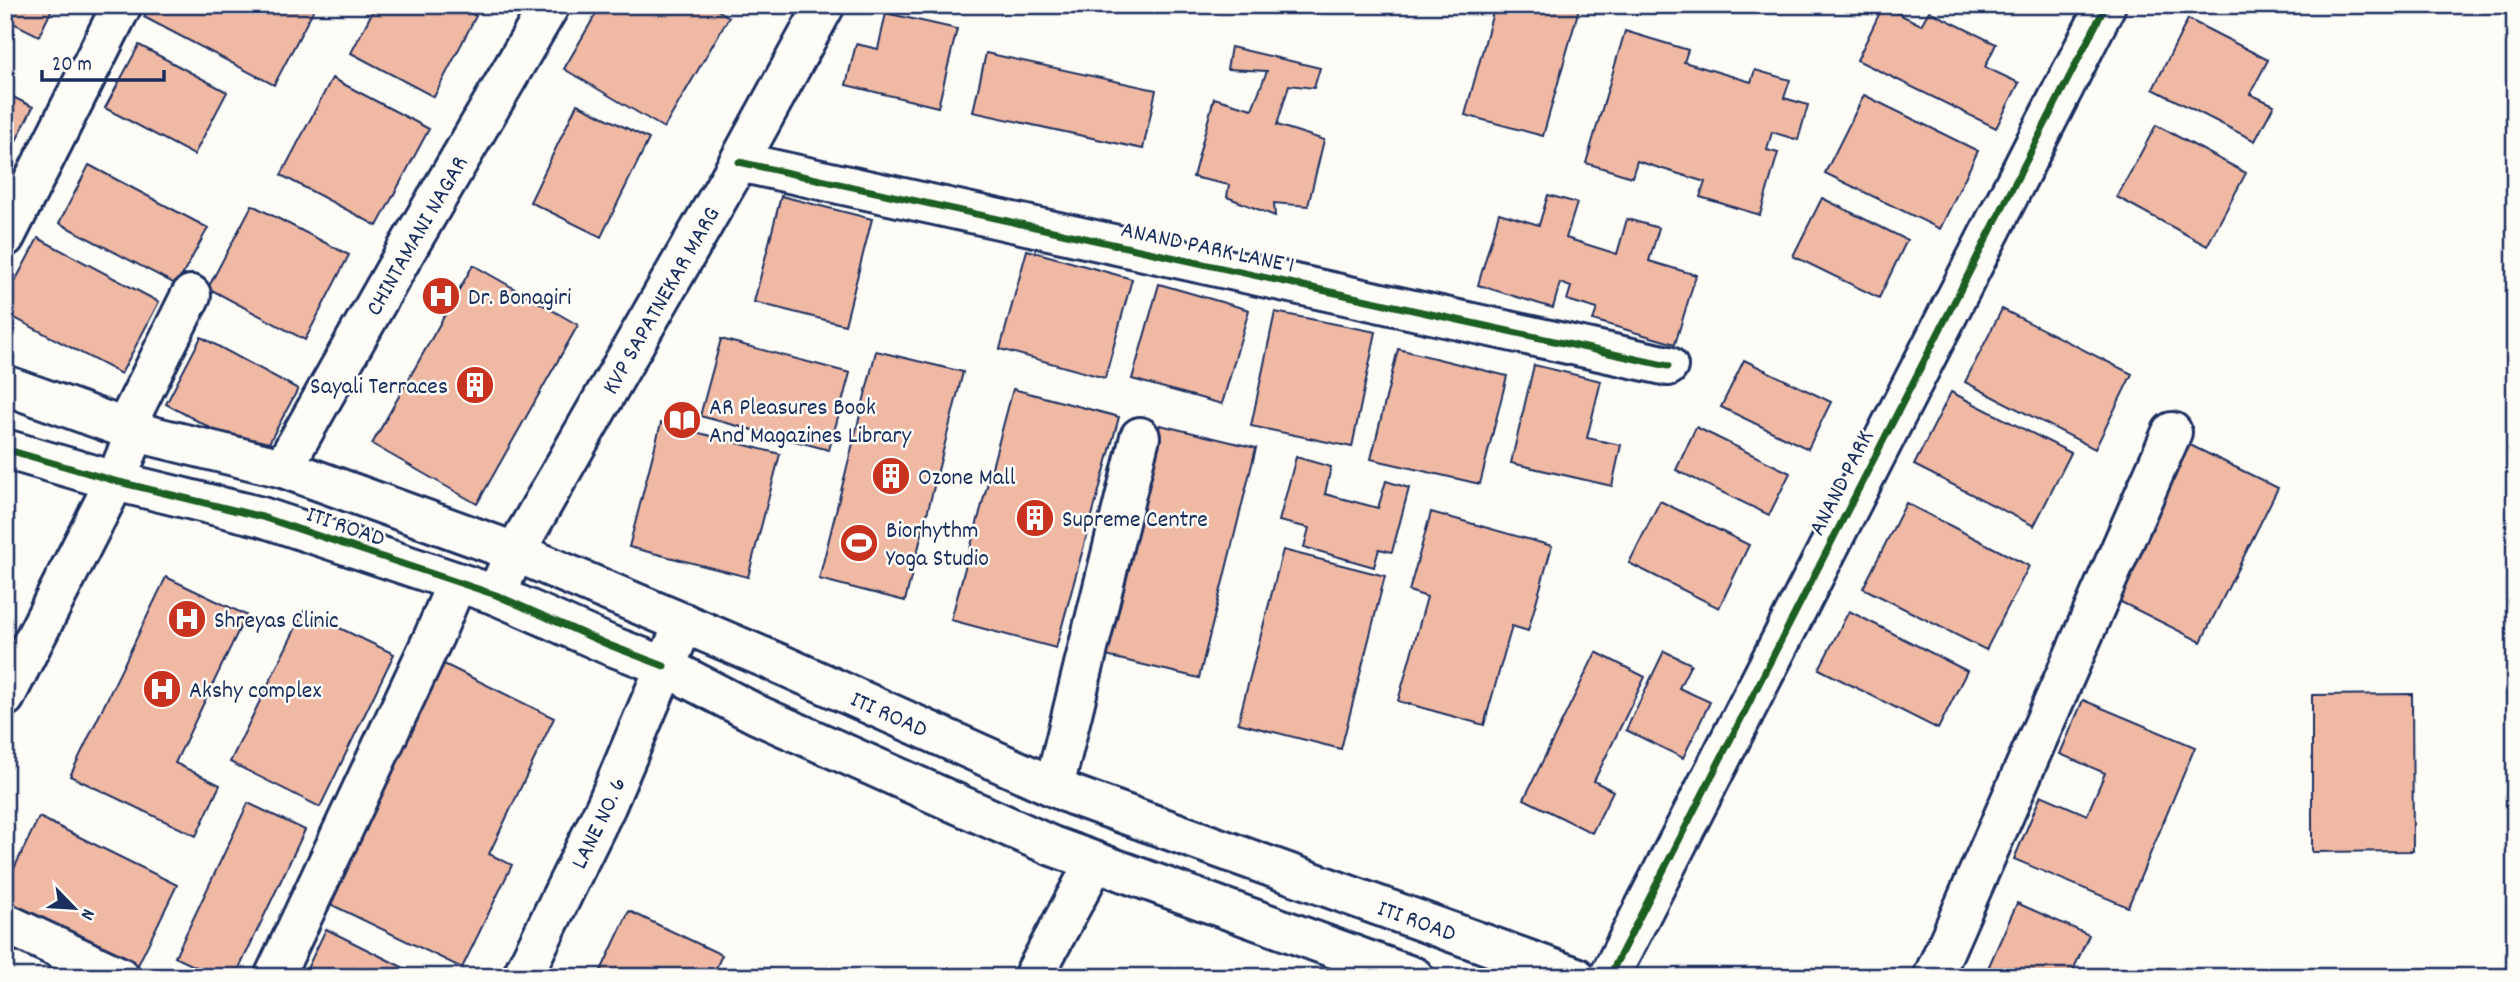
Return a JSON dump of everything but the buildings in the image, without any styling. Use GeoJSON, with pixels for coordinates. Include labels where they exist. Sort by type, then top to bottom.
{"type":"FeatureCollection","features":[{"type":"Feature","properties":{"kind":"street"},"geometry":{"type":"LineString","coordinates":[[5,237],[122,5]]}},
{"type":"Feature","properties":{"kind":"street","name":"CHINTAMANI NAGAR"},"geometry":{"type":"LineString","coordinates":[[283,468],[550,5]]}},
{"type":"Feature","properties":{"kind":"street","name":"KVP SAPATNEKAR MARG"},"geometry":{"type":"LineString","coordinates":[[496,596],[515,552],[739,162],[825,5]]}},
{"type":"Feature","properties":{"kind":"street","name":"ANAND PARK"},"geometry":{"type":"LineString","coordinates":[[1609,977],[2106,5]]}},
{"type":"Feature","properties":{"kind":"street","name":"ANAND PARK LANE 1"},"geometry":{"type":"LineString","coordinates":[[739,162],[1668,366]]}},
{"type":"Feature","properties":{"kind":"street"},"geometry":{"type":"LineString","coordinates":[[5,697],[115,481],[130,430],[191,295]]}},
{"type":"Feature","properties":{"kind":"street","name":"ITI ROAD"},"geometry":{"type":"LineString","coordinates":[[5,385],[130,430],[283,468],[515,552],[684,623],[1054,787],[1576,977]]}},
{"type":"Feature","properties":{"kind":"street"},"geometry":{"type":"LineString","coordinates":[[1934,975],[2172,432]]}},
{"type":"Feature","properties":{"kind":"street"},"geometry":{"type":"LineString","coordinates":[[1054,787],[1140,437]]}},
{"type":"Feature","properties":{"kind":"street","name":"ITI ROAD"},"geometry":{"type":"LineString","coordinates":[[5,449],[115,481],[262,517],[496,596],[609,646],[664,666],[758,715],[1052,846],[1414,977]]}},
{"type":"Feature","properties":{"kind":"street"},"geometry":{"type":"LineString","coordinates":[[274,977],[434,636],[456,583]]}},
{"type":"Feature","properties":{"kind":"street","name":"LANE NO. 6"},"geometry":{"type":"LineString","coordinates":[[522,977],[606,806],[684,623]]}},
{"type":"Feature","properties":{"kind":"street"},"geometry":{"type":"LineString","coordinates":[[1033,977],[1095,862]]}},
{"type":"Feature","properties":{"kind":"street"},"geometry":{"type":"LineString","coordinates":[[5,923],[120,977]]}},
{"type":"Feature","properties":{"kind":"cycle path"},"geometry":{"type":"LineString","coordinates":[[1609,977],[2106,5]]}},
{"type":"Feature","properties":{"kind":"cycle path"},"geometry":{"type":"LineString","coordinates":[[739,162],[1668,366]]}},
{"type":"Feature","properties":{"kind":"cycle path"},"geometry":{"type":"LineString","coordinates":[[5,449],[115,481],[262,517],[496,595],[664,666]]}},
{"type":"Feature","properties":{"kind":"place","name":"Dr. Bonagiri"},"geometry":{"type":"Point","coordinates":[441,296]}},
{"type":"Feature","properties":{"kind":"place","name":"Sayali Terraces"},"geometry":{"type":"Point","coordinates":[475,385]}},
{"type":"Feature","properties":{"kind":"place","name":"AR Pleasures Book And Magazines Library"},"geometry":{"type":"Point","coordinates":[682,420]}},
{"type":"Feature","properties":{"kind":"place","name":"Ozone Mall"},"geometry":{"type":"Point","coordinates":[891,476]}},
{"type":"Feature","properties":{"kind":"place","name":"Supreme Centre"},"geometry":{"type":"Point","coordinates":[1035,518]}},
{"type":"Feature","properties":{"kind":"place","name":"Biorhythm Yoga Studio"},"geometry":{"type":"Point","coordinates":[859,543]}},
{"type":"Feature","properties":{"kind":"place","name":"Shreyas Clinic"},"geometry":{"type":"Point","coordinates":[187,619]}},
{"type":"Feature","properties":{"kind":"place","name":"Akshy complex"},"geometry":{"type":"Point","coordinates":[162,689]}}]}
